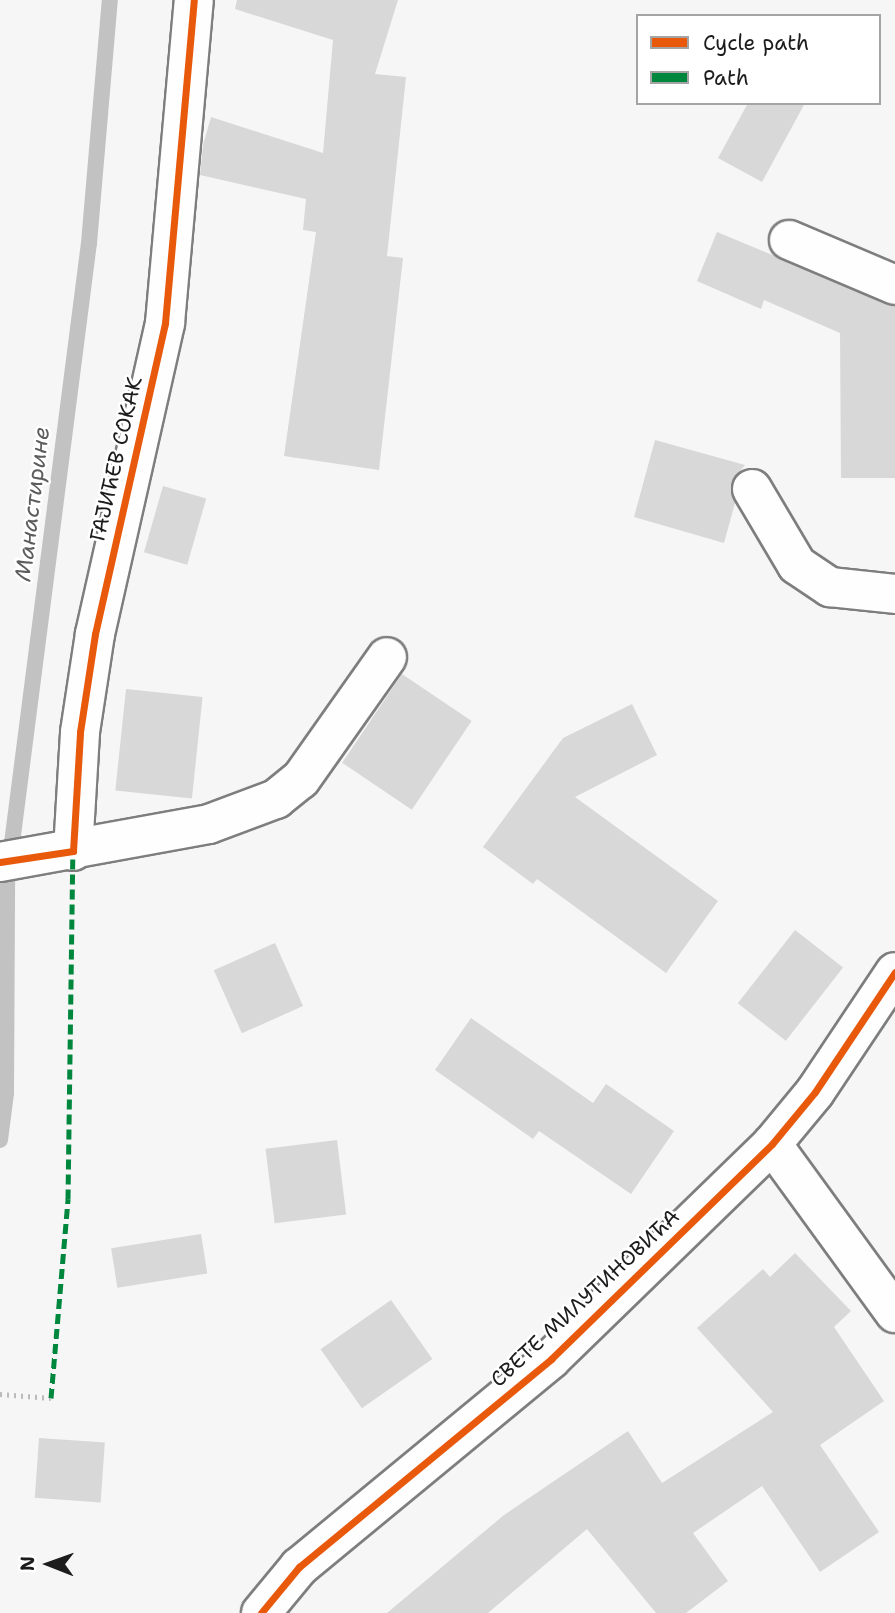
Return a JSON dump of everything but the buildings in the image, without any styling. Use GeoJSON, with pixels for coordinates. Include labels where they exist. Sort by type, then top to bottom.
{"type":"FeatureCollection","features":[{"type":"Feature","properties":{"kind":"street","name":"ГАЈИЋЕВ СОКАК"},"geometry":{"type":"LineString","coordinates":[[73,851],[80,733],[95,634],[165,323],[194,0]]}},
{"type":"Feature","properties":{"kind":"street"},"geometry":{"type":"LineString","coordinates":[[789,240],[895,285]]}},
{"type":"Feature","properties":{"kind":"street"},"geometry":{"type":"LineString","coordinates":[[752,489],[797,565],[830,587],[895,594]]}},
{"type":"Feature","properties":{"kind":"street"},"geometry":{"type":"LineString","coordinates":[[0,862],[73,851],[209,824],[276,799],[301,779],[387,657]]}},
{"type":"Feature","properties":{"kind":"street","name":"СВЕТЕ МИЛУТИНОВИЋА"},"geometry":{"type":"LineString","coordinates":[[261,1613],[299,1567],[551,1359],[772,1144],[815,1092],[895,972]]}},
{"type":"Feature","properties":{"kind":"street"},"geometry":{"type":"LineString","coordinates":[[772,1144],[895,1313]]}},
{"type":"Feature","properties":{"kind":"path"},"geometry":{"type":"LineString","coordinates":[[0,1394],[51,1398]]}},
{"type":"Feature","properties":{"kind":"waterway","name":"Манастирине"},"geometry":{"type":"LineString","coordinates":[[0,1140],[6,1093],[7,882],[89,243],[110,0]]}},
{"type":"Feature","properties":{"kind":"marked path"},"geometry":{"type":"LineString","coordinates":[[51,1398],[68,1199],[73,851]]}},
{"type":"Feature","properties":{"kind":"cycle path"},"geometry":{"type":"LineString","coordinates":[[0,862],[73,851],[80,732],[95,634],[165,323],[194,0]]}},
{"type":"Feature","properties":{"kind":"cycle path"},"geometry":{"type":"LineString","coordinates":[[261,1613],[299,1567],[551,1359],[772,1144],[815,1092],[895,972]]}}]}
